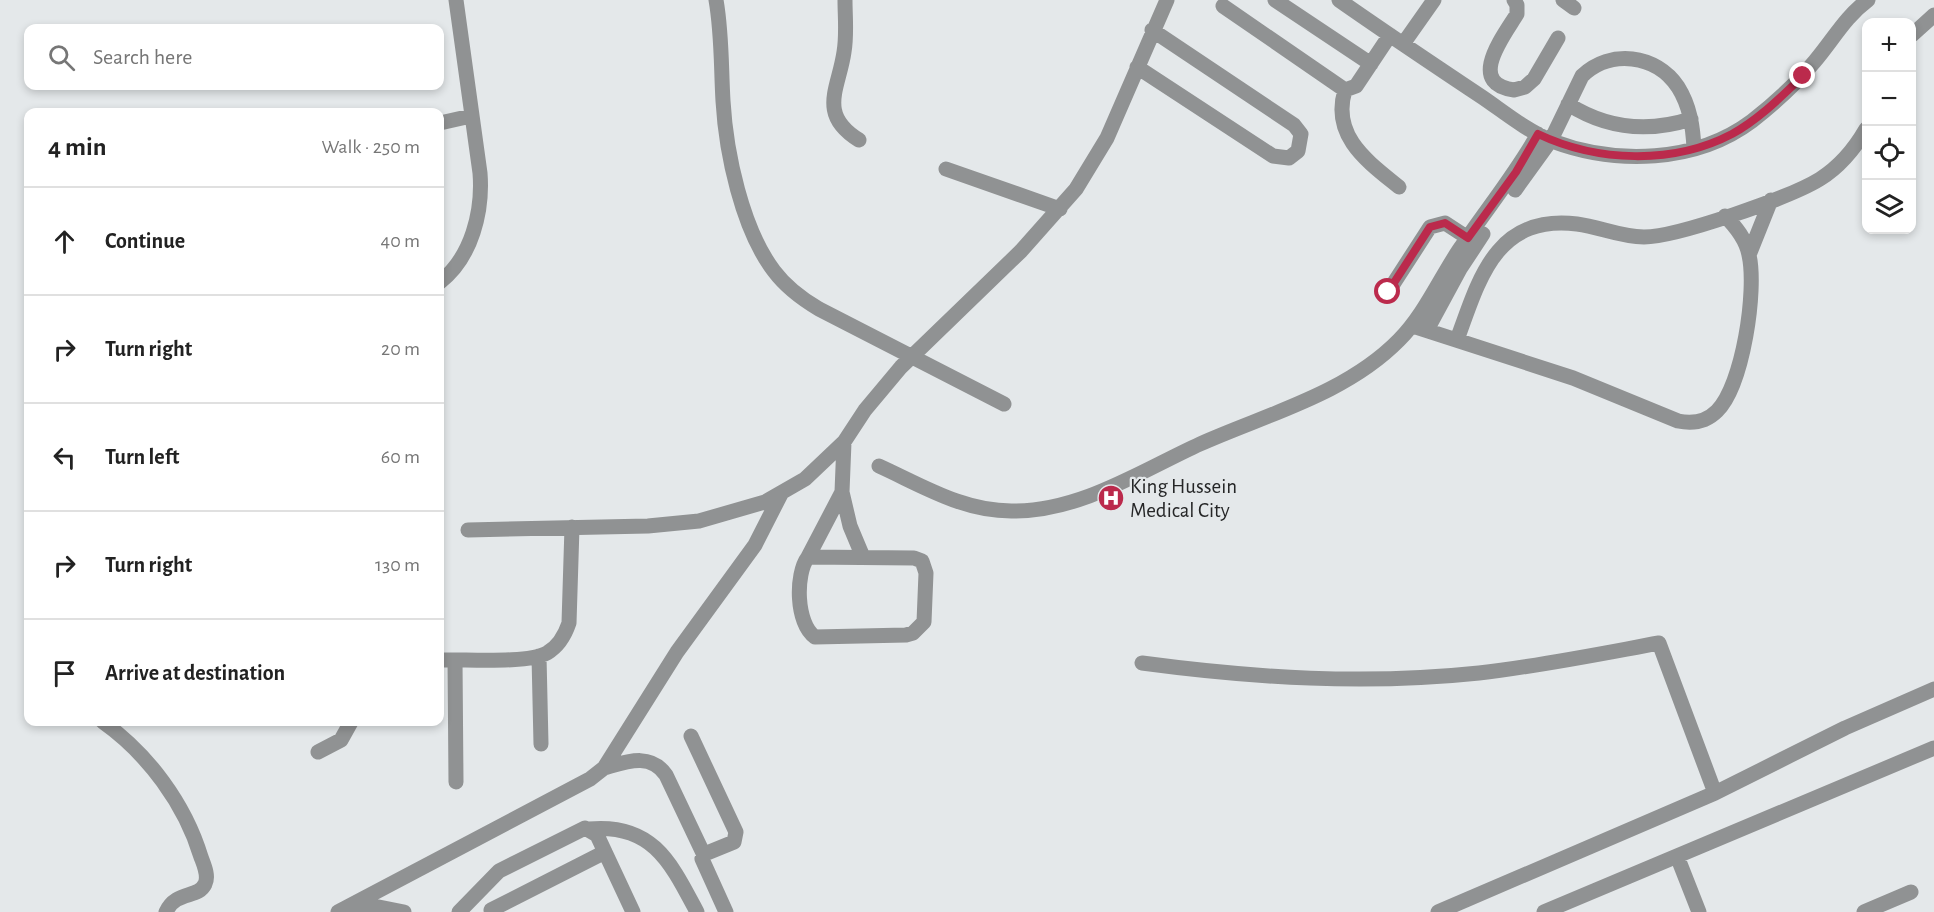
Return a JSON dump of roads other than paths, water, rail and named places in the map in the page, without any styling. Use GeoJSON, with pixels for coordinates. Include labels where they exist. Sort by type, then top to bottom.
{"type":"FeatureCollection","features":[{"type":"Feature","properties":{"kind":"street"},"geometry":{"type":"LineString","coordinates":[[444,277],[457,262],[471,238],[479,213],[481,186],[456,0]]}},
{"type":"Feature","properties":{"kind":"street"},"geometry":{"type":"LineString","coordinates":[[716,0],[728,142],[739,191],[764,255],[774,272],[802,299],[828,314],[913,355],[1004,404]]}},
{"type":"Feature","properties":{"kind":"street"},"geometry":{"type":"LineString","coordinates":[[844,0],[845,52],[834,86],[833,105],[844,129],[859,140]]}},
{"type":"Feature","properties":{"kind":"street"},"geometry":{"type":"LineString","coordinates":[[468,530],[699,521],[741,511],[781,494],[817,470],[844,442],[877,395],[913,355],[1021,251],[1076,189],[1107,138],[1167,0]]}},
{"type":"Feature","properties":{"kind":"street"},"geometry":{"type":"LineString","coordinates":[[1275,0],[1371,64]]}},
{"type":"Feature","properties":{"kind":"street"},"geometry":{"type":"LineString","coordinates":[[1339,0],[1544,137],[1581,149],[1617,155],[1655,156],[1694,149],[1732,134],[1769,108],[1803,76],[1850,15],[1869,0]]}},
{"type":"Feature","properties":{"kind":"street"},"geometry":{"type":"LineString","coordinates":[[1345,90],[1356,86],[1371,64],[1434,0]]}},
{"type":"Feature","properties":{"kind":"street"},"geometry":{"type":"LineString","coordinates":[[1514,0],[1517,5],[1517,14],[1490,61],[1491,73],[1497,83],[1514,90],[1530,83],[1558,38]]}},
{"type":"Feature","properties":{"kind":"street"},"geometry":{"type":"LineString","coordinates":[[1223,6],[1345,90]]}},
{"type":"Feature","properties":{"kind":"street"},"geometry":{"type":"LineString","coordinates":[[1916,31],[1934,15]]}},
{"type":"Feature","properties":{"kind":"street"},"geometry":{"type":"LineString","coordinates":[[1137,67],[1272,156],[1289,158],[1298,151],[1301,134],[1294,125],[1152,30]]}},
{"type":"Feature","properties":{"kind":"street"},"geometry":{"type":"LineString","coordinates":[[1420,328],[1468,238],[1568,104],[1582,76],[1590,68],[1612,59],[1634,59],[1655,66],[1672,79],[1684,98],[1691,118],[1694,149]]}},
{"type":"Feature","properties":{"kind":"street"},"geometry":{"type":"LineString","coordinates":[[1345,90],[1341,107],[1346,134],[1364,158],[1399,187]]}},
{"type":"Feature","properties":{"kind":"street"},"geometry":{"type":"LineString","coordinates":[[1568,104],[1593,118],[1620,126],[1664,126],[1691,118]]}},
{"type":"Feature","properties":{"kind":"street"},"geometry":{"type":"LineString","coordinates":[[444,122],[471,116]]}},
{"type":"Feature","properties":{"kind":"street"},"geometry":{"type":"LineString","coordinates":[[1458,340],[1477,286],[1489,262],[1504,244],[1523,231],[1545,224],[1568,223],[1622,235],[1648,237],[1678,232],[1809,185],[1828,173],[1851,151],[1862,135]]}},
{"type":"Feature","properties":{"kind":"street"},"geometry":{"type":"LineString","coordinates":[[879,466],[976,509],[1016,512],[1074,502],[1332,388],[1420,328],[1544,137]]}},
{"type":"Feature","properties":{"kind":"street"},"geometry":{"type":"LineString","coordinates":[[946,169],[1060,209]]}},
{"type":"Feature","properties":{"kind":"street"},"geometry":{"type":"LineString","coordinates":[[1749,255],[1771,200]]}},
{"type":"Feature","properties":{"kind":"street"},"geometry":{"type":"LineString","coordinates":[[1420,328],[1573,378],[1678,421],[1687,423],[1704,420],[1723,403],[1741,356],[1750,306],[1749,255],[1740,234],[1725,216]]}},
{"type":"Feature","properties":{"kind":"street"},"geometry":{"type":"LineString","coordinates":[[1388,292],[1430,227],[1445,223],[1468,238]]}},
{"type":"Feature","properties":{"kind":"street"},"geometry":{"type":"LineString","coordinates":[[844,442],[842,492],[850,525],[863,557]]}},
{"type":"Feature","properties":{"kind":"street"},"geometry":{"type":"LineString","coordinates":[[808,557],[914,558],[925,564],[924,622],[914,633],[825,638],[811,634],[806,625],[798,580],[808,557],[842,492]]}},
{"type":"Feature","properties":{"kind":"street"},"geometry":{"type":"LineString","coordinates":[[345,910],[590,778],[603,768],[676,652],[756,545],[781,494]]}},
{"type":"Feature","properties":{"kind":"street"},"geometry":{"type":"LineString","coordinates":[[456,782],[447,660],[539,656],[560,642],[569,623],[572,527]]}},
{"type":"Feature","properties":{"kind":"street"},"geometry":{"type":"LineString","coordinates":[[1142,663],[1280,678],[1377,679],[1517,668],[1659,643],[1715,793]]}},
{"type":"Feature","properties":{"kind":"street"},"geometry":{"type":"LineString","coordinates":[[539,656],[541,744]]}},
{"type":"Feature","properties":{"kind":"street"},"geometry":{"type":"LineString","coordinates":[[1438,912],[1715,793],[1821,740],[1934,689]]}},
{"type":"Feature","properties":{"kind":"street"},"geometry":{"type":"LineString","coordinates":[[108,726],[124,738],[155,772],[181,810],[199,851],[207,878],[204,885],[197,892],[178,897],[166,912]]}},
{"type":"Feature","properties":{"kind":"street"},"geometry":{"type":"LineString","coordinates":[[318,752],[341,740],[349,726]]}},
{"type":"Feature","properties":{"kind":"street"},"geometry":{"type":"LineString","coordinates":[[691,736],[737,836],[734,842],[704,855]]}},
{"type":"Feature","properties":{"kind":"street"},"geometry":{"type":"LineString","coordinates":[[1544,912],[1934,748]]}},
{"type":"Feature","properties":{"kind":"street"},"geometry":{"type":"LineString","coordinates":[[603,768],[637,760],[657,765],[666,775],[704,855],[702,862],[726,912]]}},
{"type":"Feature","properties":{"kind":"street"},"geometry":{"type":"LineString","coordinates":[[589,829],[597,836],[633,912]]}},
{"type":"Feature","properties":{"kind":"street"},"geometry":{"type":"LineString","coordinates":[[464,908],[499,871],[577,830],[589,829],[627,831],[650,842],[668,860],[697,912]]}},
{"type":"Feature","properties":{"kind":"street"},"geometry":{"type":"LineString","coordinates":[[464,908],[496,911],[604,852]]}},
{"type":"Feature","properties":{"kind":"street"},"geometry":{"type":"LineString","coordinates":[[1677,856],[1699,912]]}},
{"type":"Feature","properties":{"kind":"street"},"geometry":{"type":"LineString","coordinates":[[388,885],[389,897],[401,911]]}},
{"type":"Feature","properties":{"kind":"street"},"geometry":{"type":"LineString","coordinates":[[1864,912],[1911,892]]}},
{"type":"Feature","properties":{"kind":"street"},"geometry":{"type":"LineString","coordinates":[[345,910],[401,911]]}},
{"type":"Feature","properties":{"kind":"place","name":"King Hussein Medical City"},"geometry":{"type":"Point","coordinates":[1111,498]}}]}
